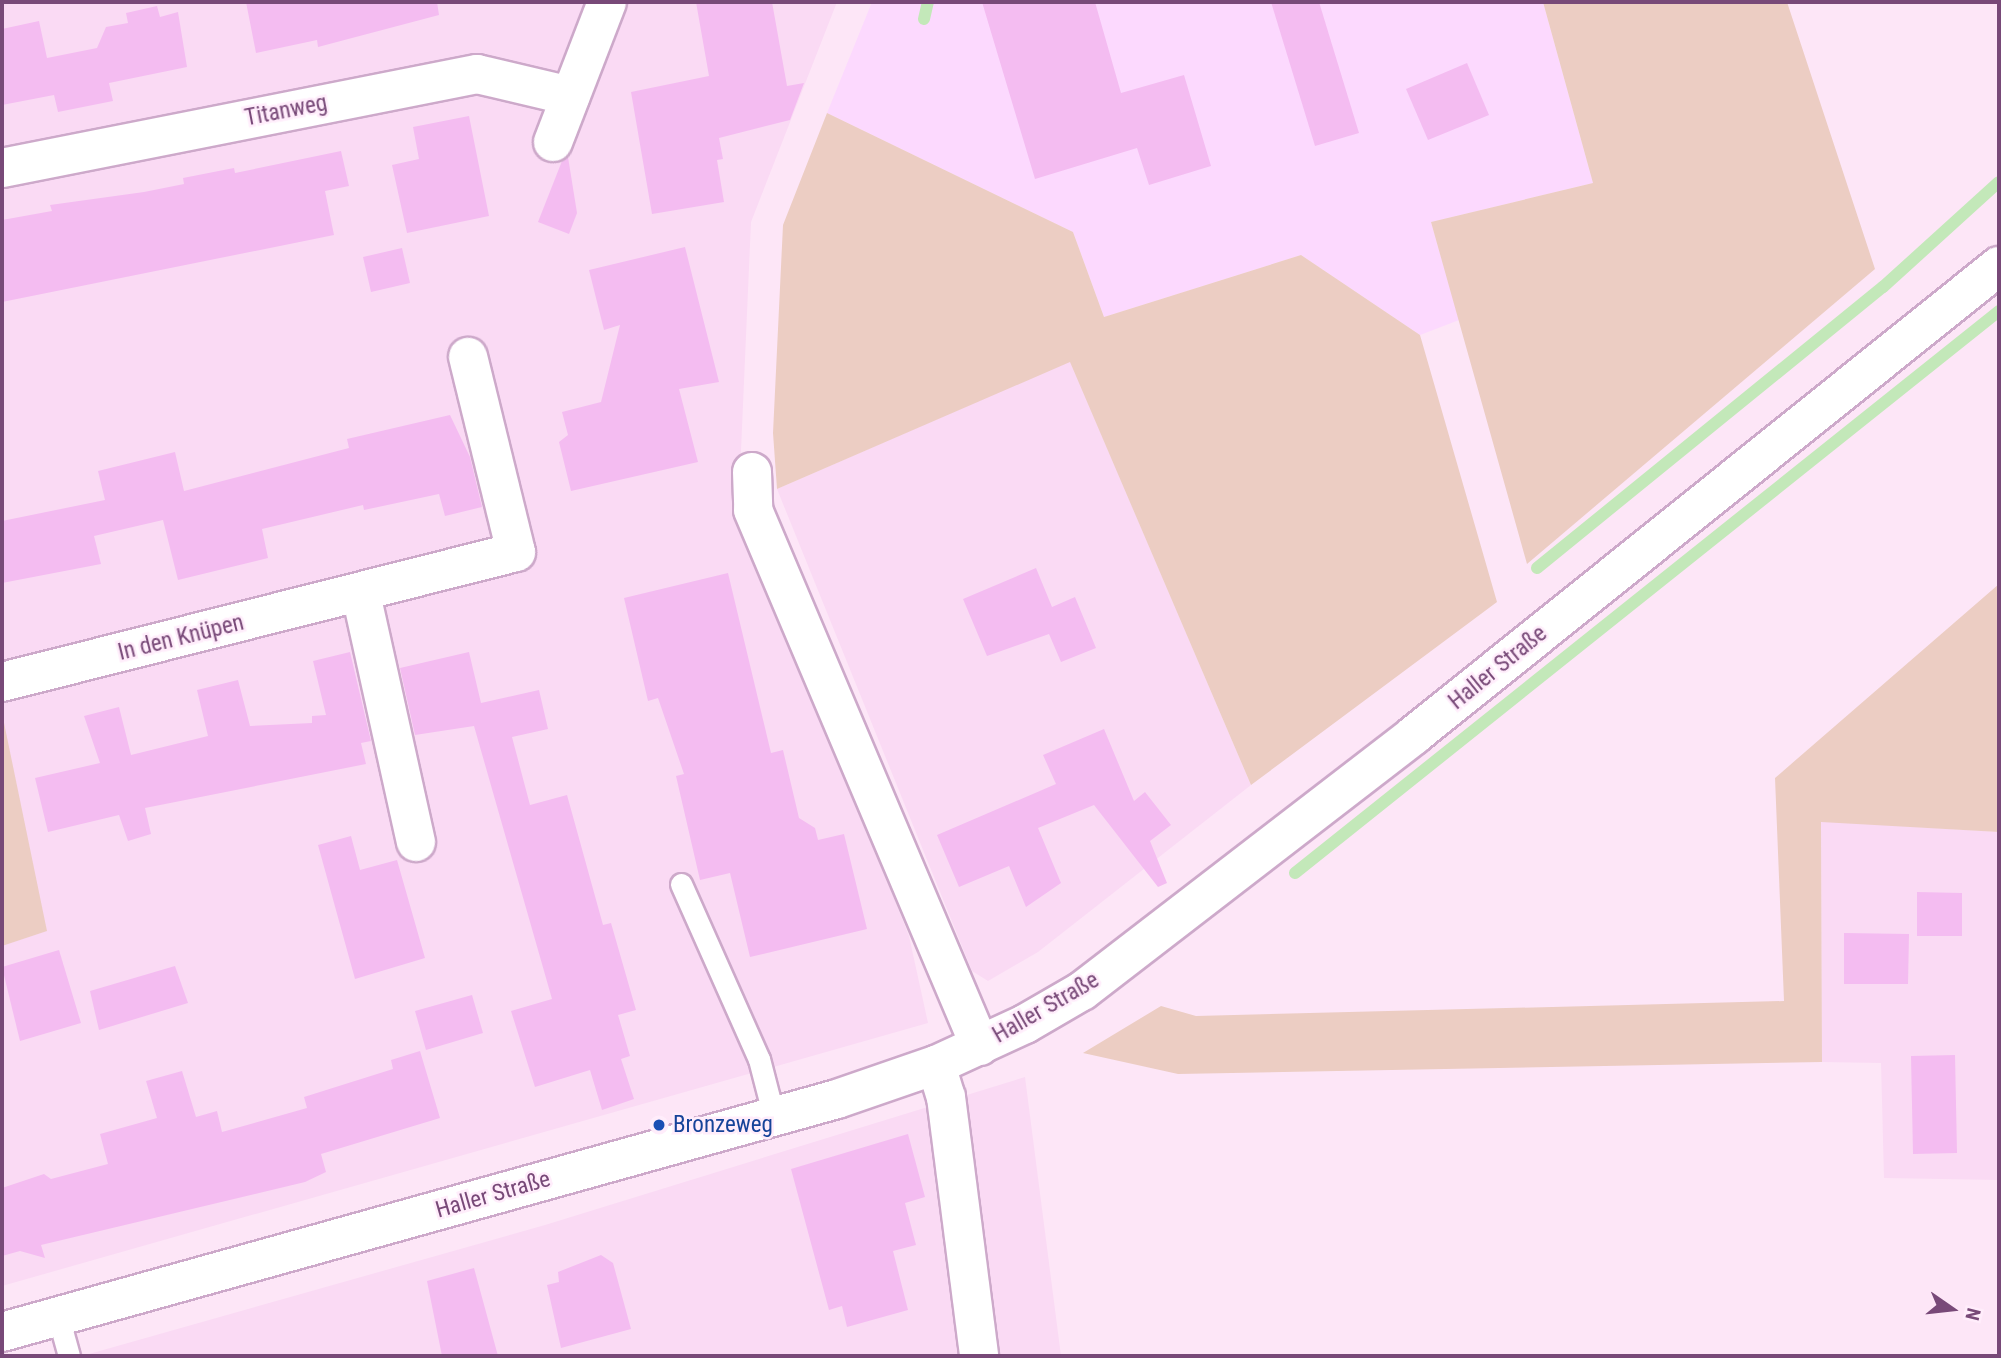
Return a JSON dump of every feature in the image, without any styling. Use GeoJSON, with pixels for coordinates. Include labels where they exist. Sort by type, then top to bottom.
{"type":"FeatureCollection","features":[{"type":"Feature","properties":{"kind":"street"},"geometry":{"type":"LineString","coordinates":[[553,142],[607,2]]}},
{"type":"Feature","properties":{"kind":"street","name":"Titanweg"},"geometry":{"type":"LineString","coordinates":[[2,168],[477,74],[570,96]]}},
{"type":"Feature","properties":{"kind":"street","name":"Haller Straße"},"geometry":{"type":"LineString","coordinates":[[2,1332],[774,1117],[936,1065],[980,1046],[1082,990],[1130,955],[1414,736],[1999,266]]}},
{"type":"Feature","properties":{"kind":"street","name":"In den Knüpen"},"geometry":{"type":"LineString","coordinates":[[2,682],[516,552],[468,357]]}},
{"type":"Feature","properties":{"kind":"street","name":"Haller Straße"},"geometry":{"type":"LineString","coordinates":[[752,472],[753,510],[980,1046]]}},
{"type":"Feature","properties":{"kind":"street"},"geometry":{"type":"LineString","coordinates":[[361,593],[416,842]]}},
{"type":"Feature","properties":{"kind":"street"},"geometry":{"type":"LineString","coordinates":[[936,1065],[946,1097],[979,1356]]}},
{"type":"Feature","properties":{"kind":"lane"},"geometry":{"type":"LineString","coordinates":[[681,884],[759,1059],[774,1117]]}},
{"type":"Feature","properties":{"kind":"lane"},"geometry":{"type":"LineString","coordinates":[[58,1316],[69,1356]]}},
{"type":"Feature","properties":{"kind":"shaded area"},"geometry":{"type":"Polygon","coordinates":[[[2,2],[837,2],[751,222],[740,473],[745,523],[909,936],[928,1023],[2,1286],[2,2]]]}},
{"type":"Feature","properties":{"kind":"shaded area"},"geometry":{"type":"Polygon","coordinates":[[[872,2],[1543,2],[1593,183],[1431,222],[1459,320],[1420,335],[1301,255],[1104,317],[1073,232],[827,113],[872,2]]]}},
{"type":"Feature","properties":{"kind":"shaded area"},"geometry":{"type":"Polygon","coordinates":[[[1543,2],[1787,2],[1875,269],[1527,564],[1431,222],[1593,183],[1543,2]]]}},
{"type":"Feature","properties":{"kind":"shaded area"},"geometry":{"type":"Polygon","coordinates":[[[827,113],[1073,232],[1104,317],[1301,255],[1420,335],[1497,602],[1251,785],[1070,362],[777,489],[773,433],[783,225],[827,113]]]}},
{"type":"Feature","properties":{"kind":"shaded area"},"geometry":{"type":"Polygon","coordinates":[[[1070,361],[1251,785],[1038,952],[988,981],[972,971],[777,489],[1070,361]]]}},
{"type":"Feature","properties":{"kind":"shaded area"},"geometry":{"type":"Polygon","coordinates":[[[1999,584],[1999,832],[1821,822],[1822,1062],[1178,1074],[1083,1053],[1161,1006],[1196,1016],[1784,1001],[1775,778],[1999,584]]]}},
{"type":"Feature","properties":{"kind":"shaded area"},"geometry":{"type":"Polygon","coordinates":[[[2,713],[47,931],[2,946],[2,713]]]}},
{"type":"Feature","properties":{"kind":"shaded area"},"geometry":{"type":"Polygon","coordinates":[[[1821,821],[1999,832],[1999,1180],[1884,1178],[1881,1063],[1822,1062],[1821,821]]]}},
{"type":"Feature","properties":{"kind":"shaded area"},"geometry":{"type":"Polygon","coordinates":[[[1025,1077],[1061,1356],[82,1356],[545,1225],[1025,1077]]]}},
{"type":"Feature","properties":{"kind":"building"},"geometry":{"type":"Polygon","coordinates":[[[246,2],[437,2],[439,15],[318,47],[317,40],[256,53],[246,2]]]}},
{"type":"Feature","properties":{"kind":"building"},"geometry":{"type":"Polygon","coordinates":[[[696,2],[772,2],[787,86],[804,83],[790,120],[719,138],[723,159],[717,160],[724,202],[652,214],[631,92],[709,76],[696,2]]]}},
{"type":"Feature","properties":{"kind":"building"},"geometry":{"type":"Polygon","coordinates":[[[982,2],[1095,2],[1121,93],[1184,75],[1211,166],[1149,185],[1137,148],[1035,179],[982,2]]]}},
{"type":"Feature","properties":{"kind":"building"},"geometry":{"type":"Polygon","coordinates":[[[1271,2],[1319,2],[1359,133],[1315,146],[1271,2]]]}},
{"type":"Feature","properties":{"kind":"building"},"geometry":{"type":"Polygon","coordinates":[[[157,6],[160,17],[178,12],[187,67],[109,83],[113,101],[58,112],[54,95],[2,105],[2,29],[39,21],[47,58],[97,48],[106,27],[128,23],[126,13],[157,6]]]}},
{"type":"Feature","properties":{"kind":"building"},"geometry":{"type":"Polygon","coordinates":[[[1467,63],[1489,115],[1428,140],[1406,89],[1467,63]]]}},
{"type":"Feature","properties":{"kind":"building"},"geometry":{"type":"Polygon","coordinates":[[[469,116],[489,216],[407,233],[392,165],[419,159],[413,127],[469,116]]]}},
{"type":"Feature","properties":{"kind":"building"},"geometry":{"type":"Polygon","coordinates":[[[341,151],[349,186],[325,191],[334,235],[2,302],[2,220],[52,211],[50,205],[144,192],[184,184],[183,178],[234,168],[235,173],[341,151]]]}},
{"type":"Feature","properties":{"kind":"building"},"geometry":{"type":"Polygon","coordinates":[[[568,157],[577,213],[569,234],[538,222],[562,161],[568,157]]]}},
{"type":"Feature","properties":{"kind":"building"},"geometry":{"type":"Polygon","coordinates":[[[685,247],[719,382],[679,389],[698,462],[571,491],[559,442],[568,435],[562,412],[601,402],[620,325],[604,330],[589,270],[685,247]]]}},
{"type":"Feature","properties":{"kind":"building"},"geometry":{"type":"Polygon","coordinates":[[[402,248],[410,283],[371,292],[363,257],[402,248]]]}},
{"type":"Feature","properties":{"kind":"building"},"geometry":{"type":"Polygon","coordinates":[[[450,415],[470,457],[482,507],[445,516],[439,494],[364,510],[363,505],[262,529],[268,558],[178,580],[163,520],[94,536],[101,564],[2,583],[2,521],[105,500],[98,471],[175,452],[184,491],[349,448],[347,439],[450,415]]]}},
{"type":"Feature","properties":{"kind":"building"},"geometry":{"type":"Polygon","coordinates":[[[1036,568],[1052,607],[1075,597],[1096,648],[1061,662],[1049,634],[987,656],[963,599],[1036,568]]]}},
{"type":"Feature","properties":{"kind":"building"},"geometry":{"type":"Polygon","coordinates":[[[728,573],[771,753],[783,750],[799,818],[815,828],[818,840],[844,834],[867,929],[750,957],[730,873],[700,880],[676,776],[684,774],[658,698],[648,701],[624,598],[728,573]]]}},
{"type":"Feature","properties":{"kind":"building"},"geometry":{"type":"Polygon","coordinates":[[[350,652],[371,741],[361,743],[366,764],[145,808],[151,834],[128,841],[119,815],[48,832],[35,778],[100,763],[84,716],[119,707],[131,755],[208,736],[197,690],[238,680],[250,726],[312,723],[312,716],[326,715],[313,661],[350,652]]]}},
{"type":"Feature","properties":{"kind":"building"},"geometry":{"type":"Polygon","coordinates":[[[469,652],[481,703],[539,690],[548,729],[512,737],[530,805],[567,795],[603,925],[611,923],[636,1010],[618,1015],[630,1056],[621,1059],[634,1099],[602,1110],[590,1070],[535,1087],[511,1011],[552,999],[474,726],[415,735],[400,668],[469,652]]]}},
{"type":"Feature","properties":{"kind":"building"},"geometry":{"type":"Polygon","coordinates":[[[1104,729],[1134,801],[1145,792],[1171,825],[1150,841],[1167,883],[1158,887],[1094,805],[1038,828],[1061,883],[1026,907],[1009,866],[959,887],[937,835],[1056,784],[1043,755],[1104,729]]]}},
{"type":"Feature","properties":{"kind":"building"},"geometry":{"type":"Polygon","coordinates":[[[351,836],[360,870],[397,860],[425,958],[355,979],[318,845],[351,836]]]}},
{"type":"Feature","properties":{"kind":"building"},"geometry":{"type":"Polygon","coordinates":[[[1917,892],[1962,893],[1962,936],[1917,936],[1917,892]]]}},
{"type":"Feature","properties":{"kind":"building"},"geometry":{"type":"Polygon","coordinates":[[[1844,933],[1909,934],[1908,984],[1844,984],[1844,933]]]}},
{"type":"Feature","properties":{"kind":"building"},"geometry":{"type":"Polygon","coordinates":[[[59,950],[81,1023],[20,1041],[2,967],[59,950]]]}},
{"type":"Feature","properties":{"kind":"building"},"geometry":{"type":"Polygon","coordinates":[[[175,966],[188,1003],[99,1030],[90,991],[175,966]]]}},
{"type":"Feature","properties":{"kind":"building"},"geometry":{"type":"Polygon","coordinates":[[[472,995],[483,1033],[426,1050],[415,1011],[472,995]]]}},
{"type":"Feature","properties":{"kind":"building"},"geometry":{"type":"Polygon","coordinates":[[[420,1051],[440,1118],[321,1154],[326,1172],[305,1182],[41,1245],[45,1258],[20,1251],[2,1256],[2,1188],[44,1174],[51,1179],[108,1164],[100,1134],[157,1118],[146,1081],[182,1071],[196,1117],[217,1111],[222,1132],[307,1108],[304,1097],[393,1069],[391,1060],[420,1051]]]}},
{"type":"Feature","properties":{"kind":"building"},"geometry":{"type":"Polygon","coordinates":[[[1955,1055],[1957,1153],[1913,1154],[1911,1056],[1955,1055]]]}},
{"type":"Feature","properties":{"kind":"building"},"geometry":{"type":"Polygon","coordinates":[[[908,1134],[925,1197],[905,1203],[916,1245],[893,1251],[908,1310],[847,1327],[842,1306],[829,1310],[791,1169],[908,1134]]]}},
{"type":"Feature","properties":{"kind":"building"},"geometry":{"type":"Polygon","coordinates":[[[601,1255],[613,1263],[631,1329],[561,1348],[547,1285],[559,1282],[558,1272],[601,1255]]]}},
{"type":"Feature","properties":{"kind":"building"},"geometry":{"type":"Polygon","coordinates":[[[474,1268],[498,1356],[442,1356],[427,1281],[474,1268]]]}},
{"type":"Feature","properties":{"kind":"waterway"},"geometry":{"type":"LineString","coordinates":[[924,19],[928,2]]}},
{"type":"Feature","properties":{"kind":"waterway"},"geometry":{"type":"LineString","coordinates":[[1537,568],[1883,287],[1999,182]]}},
{"type":"Feature","properties":{"kind":"waterway"},"geometry":{"type":"LineString","coordinates":[[1295,873],[1999,311]]}},
{"type":"Feature","properties":{"kind":"place","name":"Bronzeweg"},"geometry":{"type":"Point","coordinates":[659,1125]}}]}
